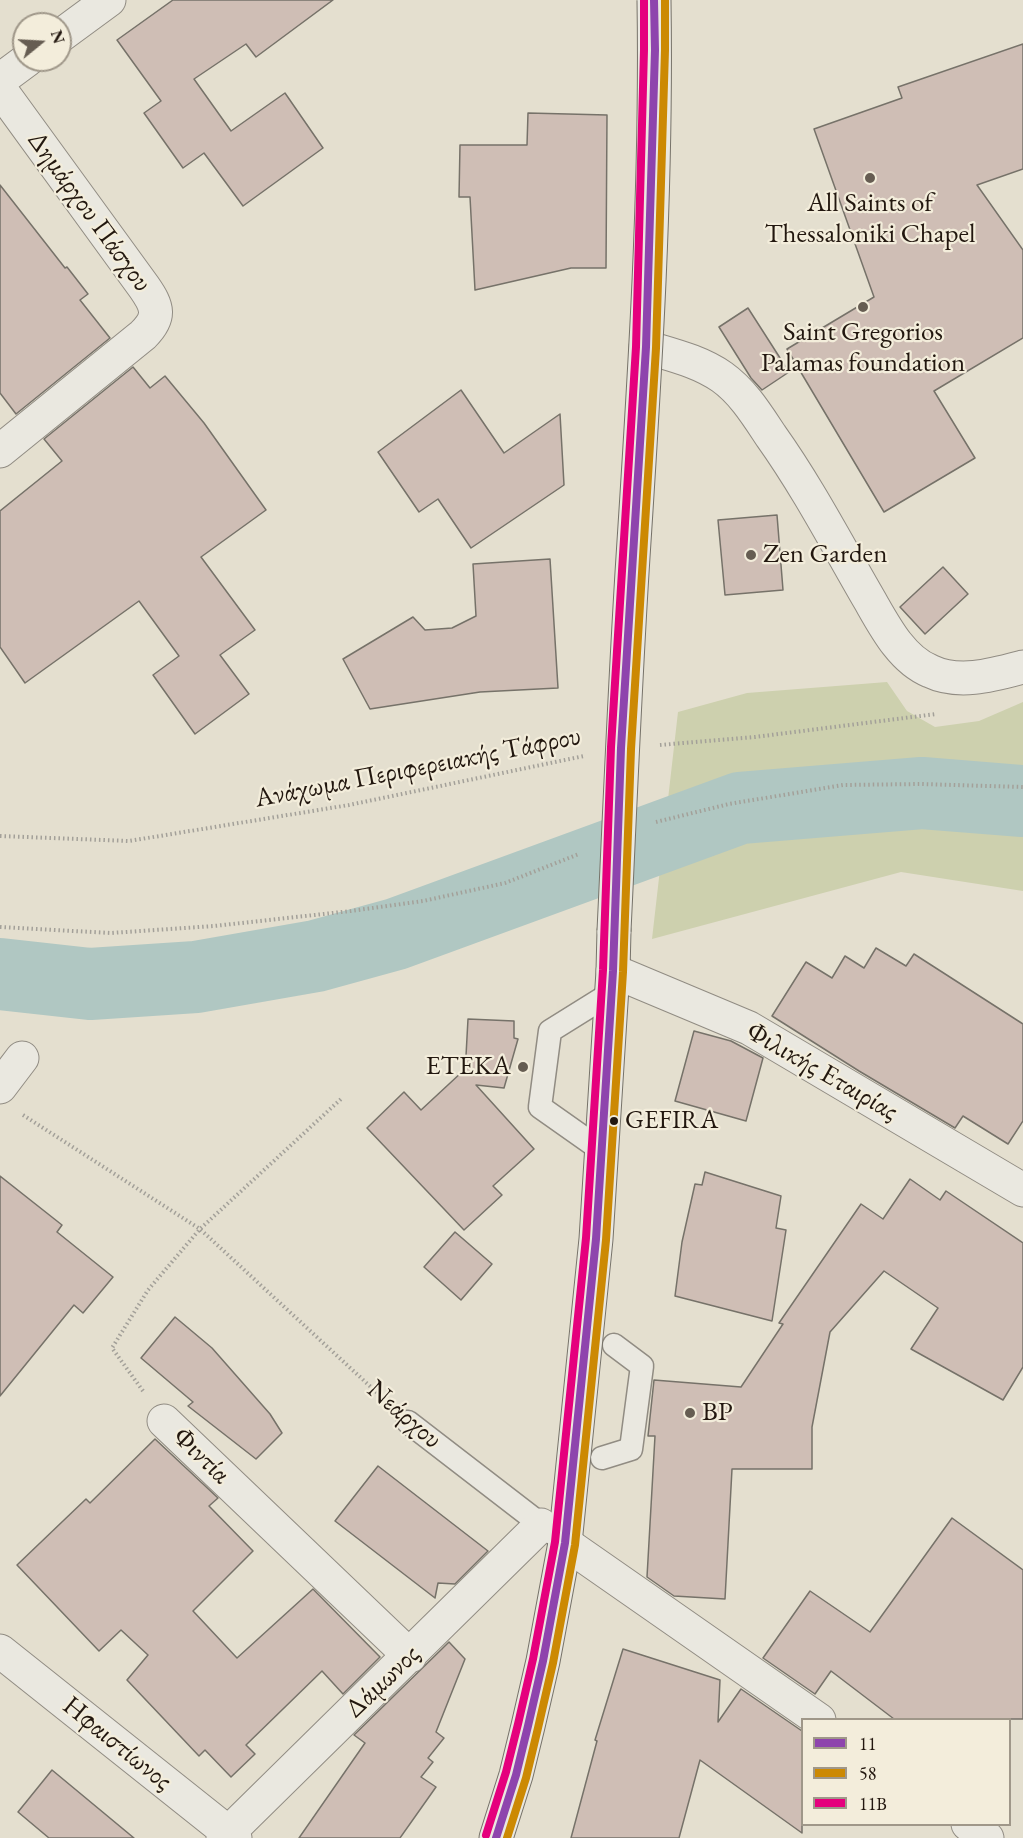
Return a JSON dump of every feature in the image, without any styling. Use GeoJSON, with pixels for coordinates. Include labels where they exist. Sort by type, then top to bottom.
{"type":"FeatureCollection","features":[{"type":"Feature","properties":{"kind":"street"},"geometry":{"type":"LineString","coordinates":[[72,27],[109,0]]}},
{"type":"Feature","properties":{"kind":"street"},"geometry":{"type":"LineString","coordinates":[[496,1838],[516,1775],[528,1726],[596,1239],[612,982],[621,748],[646,347],[655,50],[654,0]]}},
{"type":"Feature","properties":{"kind":"street","name":"Δημάρχου Πάσχου"},"geometry":{"type":"LineString","coordinates":[[0,89],[144,287],[155,306],[156,315],[150,328],[143,335],[0,451]]}},
{"type":"Feature","properties":{"kind":"street"},"geometry":{"type":"LineString","coordinates":[[646,347],[706,367],[730,384],[750,405],[804,485],[878,615],[907,655],[929,671],[950,677],[978,677],[1023,667]]}},
{"type":"Feature","properties":{"kind":"street","name":"Φιλικής Εταιρίας"},"geometry":{"type":"LineString","coordinates":[[612,982],[749,1028],[1023,1190]]}},
{"type":"Feature","properties":{"kind":"street"},"geometry":{"type":"LineString","coordinates":[[0,1087],[22,1058]]}},
{"type":"Feature","properties":{"kind":"street","name":"Φιντία"},"geometry":{"type":"LineString","coordinates":[[164,1421],[410,1656]]}},
{"type":"Feature","properties":{"kind":"street","name":"Δάμωνος"},"geometry":{"type":"LineString","coordinates":[[229,1836],[410,1656],[553,1534]]}},
{"type":"Feature","properties":{"kind":"street","name":"Νεάρχου"},"geometry":{"type":"LineString","coordinates":[[553,1534],[818,1718]]}},
{"type":"Feature","properties":{"kind":"street","name":"Ηφαιστίωνος"},"geometry":{"type":"LineString","coordinates":[[0,1651],[229,1836]]}},
{"type":"Feature","properties":{"kind":"street"},"geometry":{"type":"LineString","coordinates":[[971,1826],[987,1838]]}},
{"type":"Feature","properties":{"kind":"lane"},"geometry":{"type":"LineString","coordinates":[[601,1150],[540,1107],[550,1031],[612,982]]}},
{"type":"Feature","properties":{"kind":"lane"},"geometry":{"type":"LineString","coordinates":[[602,1458],[631,1449],[642,1366],[614,1345]]}},
{"type":"Feature","properties":{"kind":"lane","name":"Νεάρχου"},"geometry":{"type":"LineString","coordinates":[[408,1422],[553,1534]]}},
{"type":"Feature","properties":{"kind":"path","name":"Ανάχωμα Περιφερειακής Τάφρου"},"geometry":{"type":"LineString","coordinates":[[0,836],[129,841],[349,806],[621,748],[755,737],[938,714]]}},
{"type":"Feature","properties":{"kind":"path"},"geometry":{"type":"LineString","coordinates":[[651,823],[729,804],[843,785],[920,784],[1023,787]]}},
{"type":"Feature","properties":{"kind":"path"},"geometry":{"type":"LineString","coordinates":[[0,927],[111,933],[214,926],[361,909],[423,900],[505,883],[590,849]]}},
{"type":"Feature","properties":{"kind":"path"},"geometry":{"type":"LineString","coordinates":[[200,1229],[341,1100]]}},
{"type":"Feature","properties":{"kind":"path","name":"Νεάρχου"},"geometry":{"type":"LineString","coordinates":[[20,1113],[200,1229],[408,1422]]}},
{"type":"Feature","properties":{"kind":"path","name":"Φιντία"},"geometry":{"type":"LineString","coordinates":[[164,1421],[111,1348],[148,1290],[200,1229]]}},
{"type":"Feature","properties":{"kind":"green space"},"geometry":{"type":"Polygon","coordinates":[[[887,682],[907,711],[935,727],[979,721],[1023,702],[1023,891],[901,872],[652,939],[678,712],[747,693],[887,682]]]}},
{"type":"Feature","properties":{"kind":"building"},"geometry":{"type":"Polygon","coordinates":[[[173,0],[333,0],[256,57],[246,44],[194,79],[231,131],[285,93],[323,148],[243,206],[204,153],[183,168],[144,113],[161,101],[117,40],[173,0]]]}},
{"type":"Feature","properties":{"kind":"building"},"geometry":{"type":"Polygon","coordinates":[[[1023,44],[1023,169],[977,185],[1023,250],[1023,338],[934,391],[975,458],[884,512],[787,349],[874,297],[814,129],[902,98],[898,87],[1023,44]]]}},
{"type":"Feature","properties":{"kind":"building"},"geometry":{"type":"Polygon","coordinates":[[[528,113],[607,115],[606,268],[571,268],[475,290],[470,197],[459,197],[460,145],[527,145],[528,113]]]}},
{"type":"Feature","properties":{"kind":"building"},"geometry":{"type":"Polygon","coordinates":[[[0,185],[88,294],[80,300],[110,338],[16,414],[0,393],[0,185]]]}},
{"type":"Feature","properties":{"kind":"building"},"geometry":{"type":"Polygon","coordinates":[[[748,308],[789,372],[762,390],[751,378],[719,327],[748,308]]]}},
{"type":"Feature","properties":{"kind":"building"},"geometry":{"type":"Polygon","coordinates":[[[133,367],[150,388],[165,376],[204,423],[266,510],[201,557],[255,630],[220,655],[249,694],[195,734],[153,675],[179,656],[139,601],[25,683],[0,647],[0,511],[62,461],[44,439],[133,367]]]}},
{"type":"Feature","properties":{"kind":"building"},"geometry":{"type":"Polygon","coordinates":[[[461,390],[504,453],[560,414],[564,485],[471,548],[438,499],[419,512],[378,452],[461,390]]]}},
{"type":"Feature","properties":{"kind":"building","name":"Zen Garden"},"geometry":{"type":"Polygon","coordinates":[[[777,515],[783,590],[725,595],[718,520],[777,515]]]}},
{"type":"Feature","properties":{"kind":"building"},"geometry":{"type":"Polygon","coordinates":[[[550,559],[558,688],[480,692],[370,709],[343,659],[413,617],[425,630],[452,628],[476,616],[473,564],[550,559]]]}},
{"type":"Feature","properties":{"kind":"building"},"geometry":{"type":"Polygon","coordinates":[[[943,567],[968,594],[925,634],[900,607],[943,567]]]}},
{"type":"Feature","properties":{"kind":"building"},"geometry":{"type":"Polygon","coordinates":[[[876,948],[906,966],[914,954],[1023,1024],[1023,1121],[1008,1144],[963,1116],[955,1128],[772,1016],[806,962],[832,978],[845,956],[864,968],[876,948]]]}},
{"type":"Feature","properties":{"kind":"building"},"geometry":{"type":"Polygon","coordinates":[[[468,1019],[514,1021],[514,1038],[518,1039],[504,1088],[476,1085],[534,1149],[493,1186],[502,1195],[464,1230],[367,1128],[404,1092],[421,1110],[463,1071],[465,1074],[468,1019]]]}},
{"type":"Feature","properties":{"kind":"building"},"geometry":{"type":"Polygon","coordinates":[[[694,1031],[731,1041],[763,1058],[746,1121],[675,1101],[694,1031]]]}},
{"type":"Feature","properties":{"kind":"building"},"geometry":{"type":"Polygon","coordinates":[[[705,1172],[781,1196],[776,1228],[786,1230],[772,1321],[675,1296],[682,1242],[695,1184],[702,1185],[705,1172]]]}},
{"type":"Feature","properties":{"kind":"building"},"geometry":{"type":"Polygon","coordinates":[[[0,1176],[62,1225],[57,1232],[113,1277],[83,1313],[74,1305],[0,1396],[0,1176]]]}},
{"type":"Feature","properties":{"kind":"building"},"geometry":{"type":"Polygon","coordinates":[[[910,1179],[940,1200],[946,1191],[1023,1243],[1023,1367],[1003,1400],[911,1349],[938,1308],[884,1271],[830,1332],[812,1427],[812,1469],[732,1469],[725,1599],[674,1596],[647,1577],[655,1436],[648,1436],[654,1380],[741,1387],[783,1324],[779,1323],[861,1204],[883,1219],[910,1179]]]}},
{"type":"Feature","properties":{"kind":"building"},"geometry":{"type":"Polygon","coordinates":[[[455,1232],[492,1264],[461,1300],[424,1267],[455,1232]]]}},
{"type":"Feature","properties":{"kind":"building"},"geometry":{"type":"Polygon","coordinates":[[[175,1317],[212,1348],[270,1414],[282,1433],[256,1459],[188,1406],[193,1402],[141,1358],[175,1317]]]}},
{"type":"Feature","properties":{"kind":"building"},"geometry":{"type":"Polygon","coordinates":[[[155,1439],[218,1498],[209,1506],[253,1551],[193,1611],[237,1658],[313,1589],[380,1657],[343,1694],[322,1671],[246,1745],[255,1754],[231,1777],[205,1750],[199,1756],[127,1680],[148,1655],[121,1630],[99,1651],[17,1565],[86,1499],[90,1503],[155,1439]]]}},
{"type":"Feature","properties":{"kind":"building"},"geometry":{"type":"Polygon","coordinates":[[[378,1466],[488,1551],[455,1584],[438,1583],[435,1598],[335,1521],[378,1466]]]}},
{"type":"Feature","properties":{"kind":"building"},"geometry":{"type":"Polygon","coordinates":[[[952,1518],[1023,1570],[1023,1719],[893,1718],[831,1671],[815,1694],[763,1658],[810,1591],[870,1632],[952,1518]]]}},
{"type":"Feature","properties":{"kind":"building"},"geometry":{"type":"Polygon","coordinates":[[[449,1642],[465,1659],[436,1732],[444,1738],[428,1758],[433,1762],[421,1777],[436,1787],[400,1838],[299,1838],[365,1743],[354,1735],[449,1642]]]}},
{"type":"Feature","properties":{"kind":"building"},"geometry":{"type":"Polygon","coordinates":[[[623,1649],[720,1680],[718,1722],[741,1689],[801,1730],[802,1833],[700,1760],[679,1838],[571,1838],[597,1741],[595,1740],[623,1649]]]}},
{"type":"Feature","properties":{"kind":"building"},"geometry":{"type":"Polygon","coordinates":[[[52,1770],[134,1838],[49,1838],[18,1812],[52,1770]]]}},
{"type":"Feature","properties":{"kind":"waterway"},"geometry":{"type":"LineString","coordinates":[[0,974],[90,984],[196,977],[316,956],[396,934],[740,808],[922,793],[1023,801]]}},
{"type":"Feature","properties":{"kind":"transit line","name":"11Β"},"geometry":{"type":"LineString","coordinates":[[486,1835],[518,1724],[555,1542],[586,1238],[603,970],[611,747],[636,347],[644,0]]}},
{"type":"Feature","properties":{"kind":"transit line","name":"11"},"geometry":{"type":"LineString","coordinates":[[496,1838],[516,1775],[528,1726],[543,1661],[565,1543],[596,1239],[613,971],[621,748],[646,347],[655,50],[654,0]]}},
{"type":"Feature","properties":{"kind":"transit line","name":"58"},"geometry":{"type":"LineString","coordinates":[[507,1838],[526,1778],[538,1728],[553,1663],[575,1545],[606,1240],[623,972],[631,749],[656,348],[665,0]]}},
{"type":"Feature","properties":{"kind":"place","name":"All Saints of Thessaloniki Chapel"},"geometry":{"type":"Point","coordinates":[870,178]}},
{"type":"Feature","properties":{"kind":"place","name":"Saint Gregorios Palamas foundation"},"geometry":{"type":"Point","coordinates":[863,307]}},
{"type":"Feature","properties":{"kind":"place","name":"Zen Garden"},"geometry":{"type":"Point","coordinates":[751,555]}},
{"type":"Feature","properties":{"kind":"place","name":"ΕΤΕΚΑ"},"geometry":{"type":"Point","coordinates":[523,1067]}},
{"type":"Feature","properties":{"kind":"place","name":"GEFIRA"},"geometry":{"type":"Point","coordinates":[614,1121]}},
{"type":"Feature","properties":{"kind":"place","name":"BP"},"geometry":{"type":"Point","coordinates":[690,1413]}}]}
